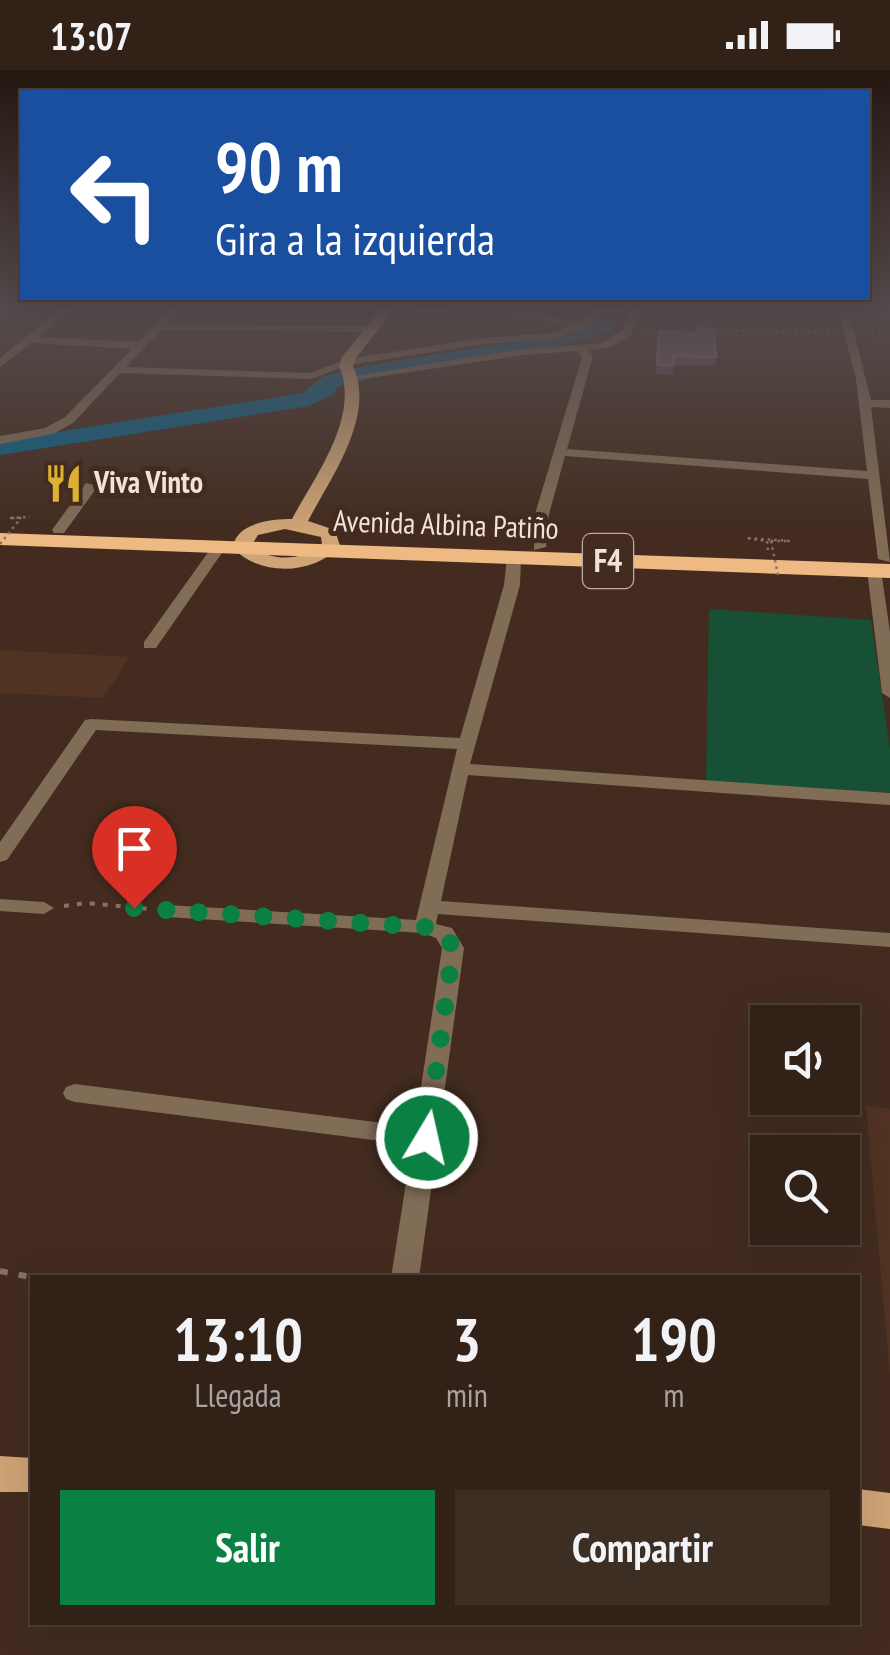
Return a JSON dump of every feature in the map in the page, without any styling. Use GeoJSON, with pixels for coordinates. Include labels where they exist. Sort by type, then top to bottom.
{"type":"FeatureCollection","features":[{"type":"Feature","properties":{"kind":"highway","name":"Avenida Albina Patiño"},"geometry":{"type":"LineString","coordinates":[[10,523],[235,544]]}},
{"type":"Feature","properties":{"kind":"highway","name":"Avenida Albina Patiño"},"geometry":{"type":"LineString","coordinates":[[0,542],[539,547],[885,565]]}},
{"type":"Feature","properties":{"kind":"highway","name":"Avenida Albina Patiño"},"geometry":{"type":"LineString","coordinates":[[329,545],[514,558],[885,565]]}},
{"type":"Feature","properties":{"kind":"main road"},"geometry":{"type":"LineString","coordinates":[[298,524],[348,424],[350,383]]}},
{"type":"Feature","properties":{"kind":"main road"},"geometry":{"type":"LineString","coordinates":[[235,544],[261,528],[298,524],[322,529],[329,545]]}},
{"type":"Feature","properties":{"kind":"main road"},"geometry":{"type":"LineString","coordinates":[[0,1474],[30,1475]]}},
{"type":"Feature","properties":{"kind":"main road"},"geometry":{"type":"LineString","coordinates":[[860,1507],[890,1511]]}},
{"type":"Feature","properties":{"kind":"street"},"geometry":{"type":"LineString","coordinates":[[0,440],[50,431],[69,420],[107,383]]}},
{"type":"Feature","properties":{"kind":"street"},"geometry":{"type":"LineString","coordinates":[[539,547],[542,514],[580,383]]}},
{"type":"Feature","properties":{"kind":"street"},"geometry":{"type":"LineString","coordinates":[[862,383],[885,565],[890,694]]}},
{"type":"Feature","properties":{"kind":"street"},"geometry":{"type":"LineString","coordinates":[[864,402],[890,404]]}},
{"type":"Feature","properties":{"kind":"street"},"geometry":{"type":"LineString","coordinates":[[560,452],[872,474]]}},
{"type":"Feature","properties":{"kind":"street"},"geometry":{"type":"LineString","coordinates":[[59,530],[91,486]]}},
{"type":"Feature","properties":{"kind":"street"},"geometry":{"type":"LineString","coordinates":[[150,645],[235,544]]}},
{"type":"Feature","properties":{"kind":"street"},"geometry":{"type":"LineString","coordinates":[[427,917],[460,769],[512,585],[514,558]]}},
{"type":"Feature","properties":{"kind":"street"},"geometry":{"type":"LineString","coordinates":[[0,856],[92,724],[469,744]]}},
{"type":"Feature","properties":{"kind":"street"},"geometry":{"type":"LineString","coordinates":[[460,769],[890,800]]}},
{"type":"Feature","properties":{"kind":"street"},"geometry":{"type":"LineString","coordinates":[[0,904],[44,908]]}},
{"type":"Feature","properties":{"kind":"street"},"geometry":{"type":"LineString","coordinates":[[166,911],[427,917],[890,940]]}},
{"type":"Feature","properties":{"kind":"street"},"geometry":{"type":"LineString","coordinates":[[404,1275],[453,948],[444,932],[427,917]]}},
{"type":"Feature","properties":{"kind":"street"},"geometry":{"type":"LineString","coordinates":[[75,1094],[427,1138]]}},
{"type":"Feature","properties":{"kind":"path"},"geometry":{"type":"LineString","coordinates":[[0,542],[9,518],[30,516]]}},
{"type":"Feature","properties":{"kind":"path"},"geometry":{"type":"LineString","coordinates":[[746,538],[790,542],[769,541],[746,538]]}},
{"type":"Feature","properties":{"kind":"path"},"geometry":{"type":"LineString","coordinates":[[769,541],[778,575]]}},
{"type":"Feature","properties":{"kind":"path"},"geometry":{"type":"LineString","coordinates":[[44,908],[86,903],[166,911]]}},
{"type":"Feature","properties":{"kind":"path"},"geometry":{"type":"LineString","coordinates":[[0,1271],[30,1277]]}},
{"type":"Feature","properties":{"kind":"shaded area"},"geometry":{"type":"Polygon","coordinates":[[[0,650],[130,657],[103,698],[0,693],[0,650]]]}},
{"type":"Feature","properties":{"kind":"shaded area"},"geometry":{"type":"Polygon","coordinates":[[[866,1106],[890,1109],[890,1375],[866,1106]]]}},
{"type":"Feature","properties":{"kind":"green space"},"geometry":{"type":"Polygon","coordinates":[[[709,609],[871,620],[890,749],[890,793],[706,782],[709,609]]]}},
{"type":"Feature","properties":{"kind":"waterway"},"geometry":{"type":"LineString","coordinates":[[0,448],[309,399],[329,383]]}},
{"type":"Feature","properties":{"kind":"place","name":"Viva Vinto"},"geometry":{"type":"Point","coordinates":[64,483]}},
{"type":"Feature","properties":{"kind":"route"},"geometry":{"type":"LineString","coordinates":[[134,908],[425,927],[444,932],[453,948],[427,1138]]}}]}
